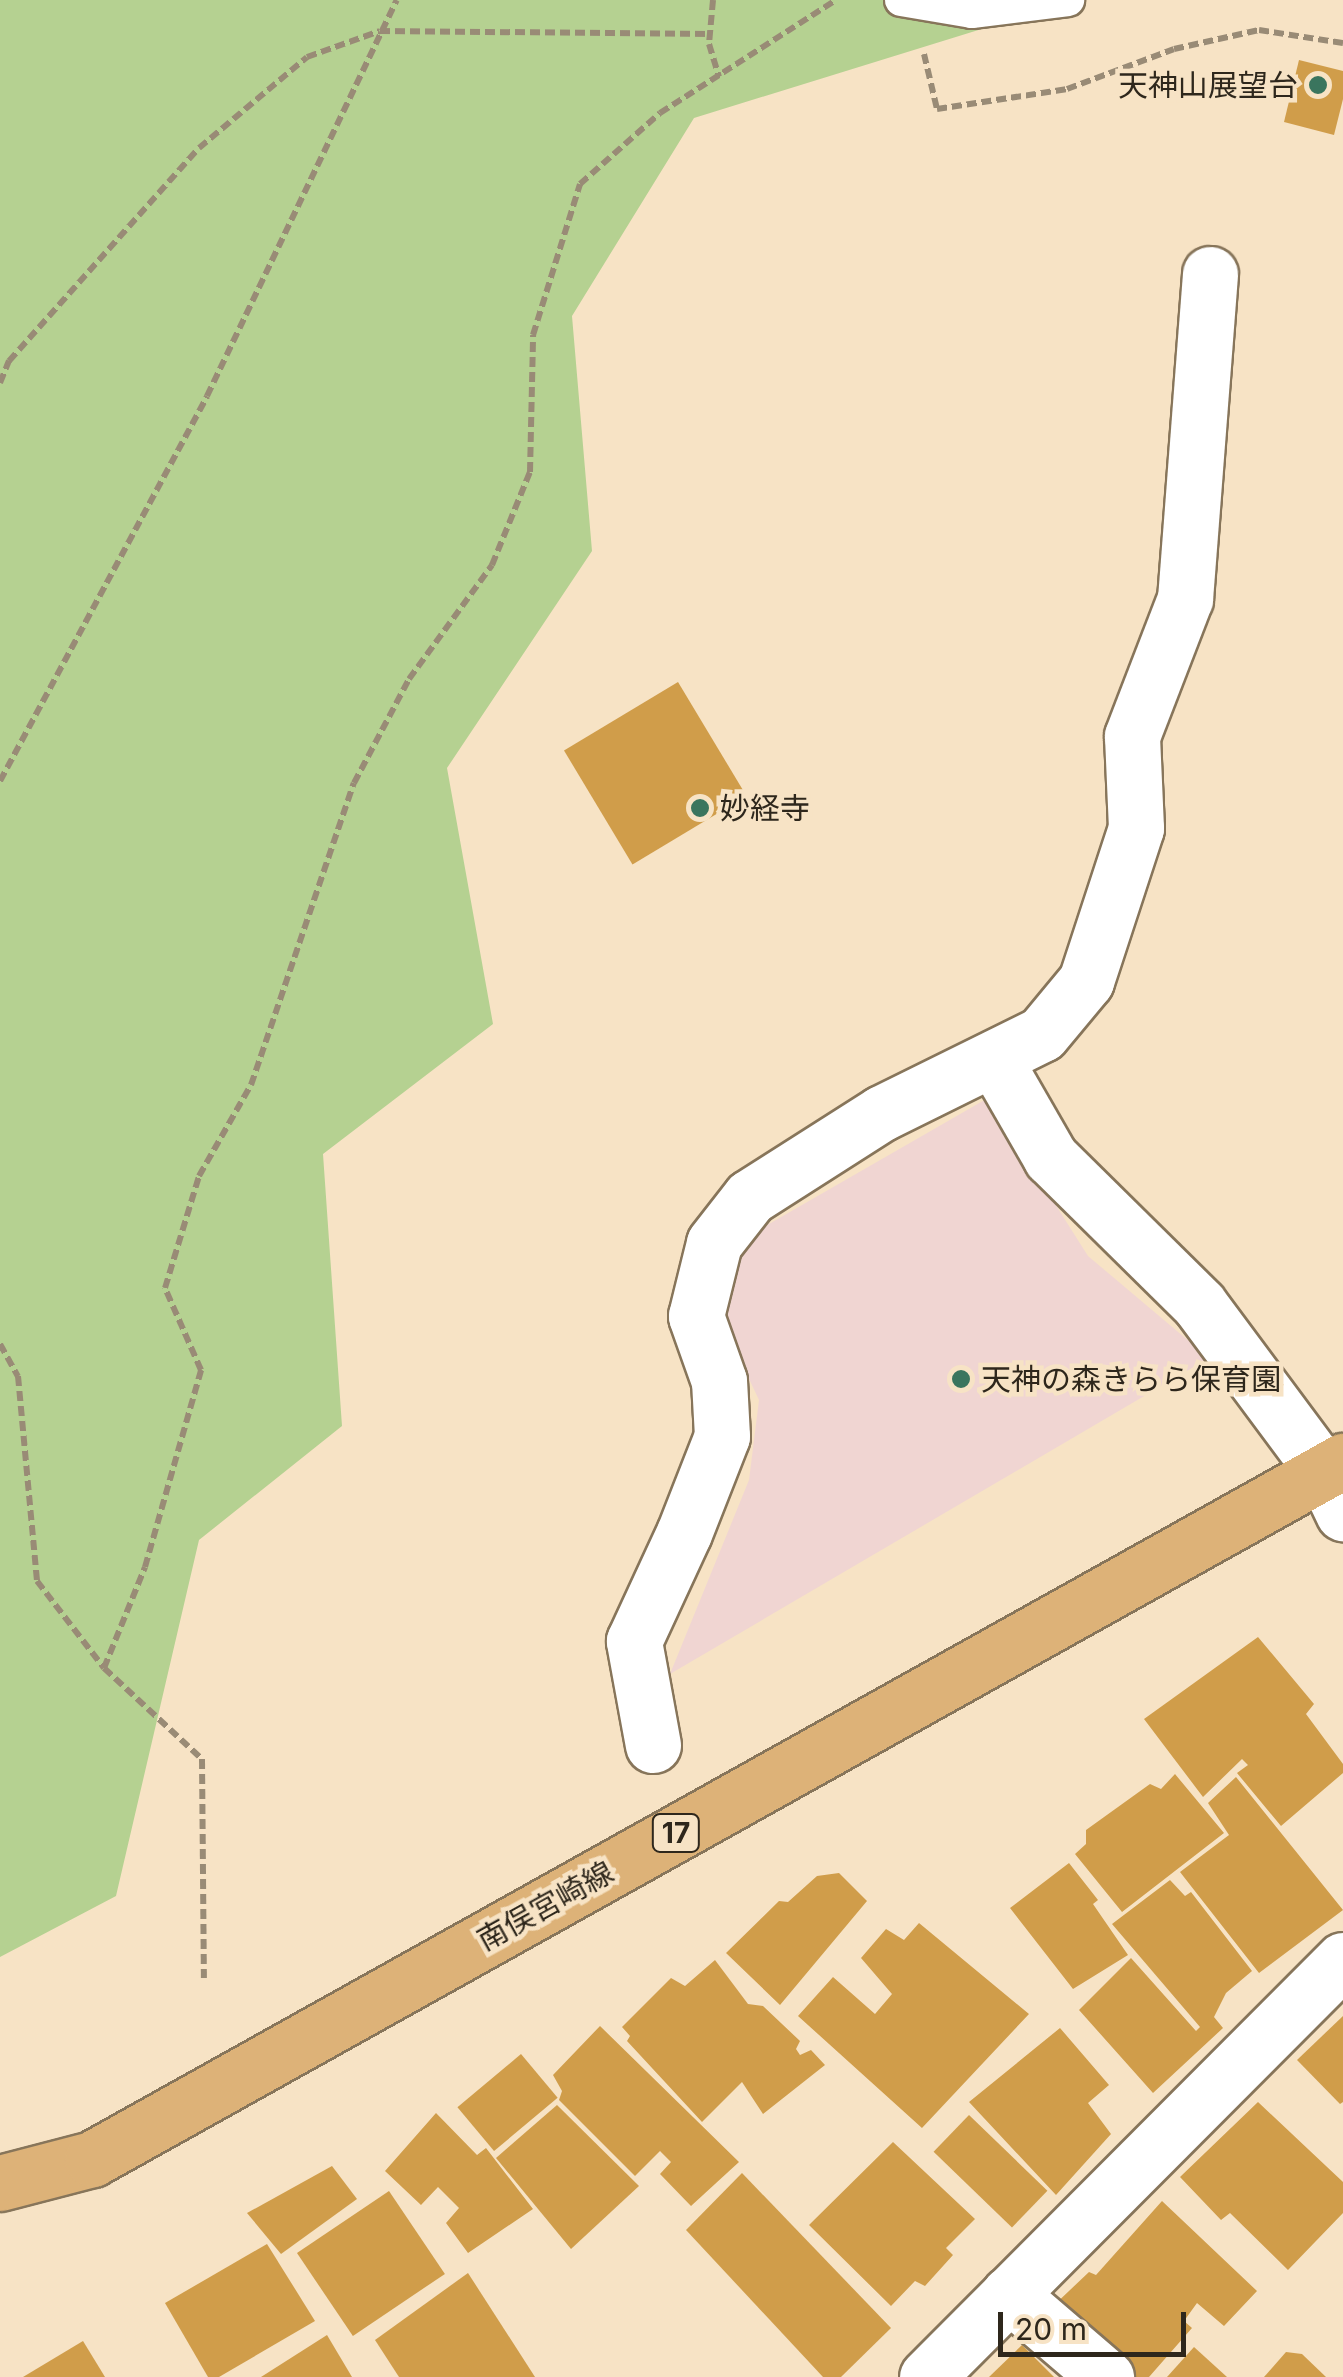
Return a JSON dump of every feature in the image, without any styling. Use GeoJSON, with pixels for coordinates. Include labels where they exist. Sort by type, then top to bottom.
{"type":"FeatureCollection","features":[{"type":"Feature","properties":{"kind":"main road","name":"南俣宮崎線"},"geometry":{"type":"LineString","coordinates":[[0,2183],[92,2159],[1336,1482]]}},
{"type":"Feature","properties":{"kind":"street"},"geometry":{"type":"LineString","coordinates":[[653,1745],[634,1641],[684,1533],[722,1436],[718,1381],[696,1316],[714,1243],[750,1197],[882,1113],[1042,1034],[1086,982],[1136,828],[1132,736],[1185,598],[1210,274]]}},
{"type":"Feature","properties":{"kind":"street"},"geometry":{"type":"LineString","coordinates":[[994,1059],[1051,1158],[1199,1304],[1336,1482]]}},
{"type":"Feature","properties":{"kind":"street"},"geometry":{"type":"LineString","coordinates":[[927,2377],[1343,1960]]}},
{"type":"Feature","properties":{"kind":"street"},"geometry":{"type":"LineString","coordinates":[[1009,2294],[1106,2377]]}},
{"type":"Feature","properties":{"kind":"lane"},"geometry":{"type":"LineString","coordinates":[[901,0],[972,12],[1068,0]]}},
{"type":"Feature","properties":{"kind":"path"},"geometry":{"type":"LineString","coordinates":[[0,780],[207,396],[397,0]]}},
{"type":"Feature","properties":{"kind":"path"},"geometry":{"type":"LineString","coordinates":[[714,0],[711,34],[719,76]]}},
{"type":"Feature","properties":{"kind":"path"},"geometry":{"type":"LineString","coordinates":[[104,1668],[144,1567],[201,1370],[165,1288],[200,1176],[251,1085],[354,783],[409,679],[492,566],[530,472],[533,335],[580,184],[660,113],[836,0]]}},
{"type":"Feature","properties":{"kind":"path"},"geometry":{"type":"LineString","coordinates":[[937,109],[1067,89],[1174,50],[1259,30],[1343,43]]}},
{"type":"Feature","properties":{"kind":"path"},"geometry":{"type":"LineString","coordinates":[[0,384],[9,361],[199,148],[307,57],[380,31],[711,34]]}},
{"type":"Feature","properties":{"kind":"path"},"geometry":{"type":"LineString","coordinates":[[0,1344],[18,1376],[37,1581],[104,1668],[202,1758],[204,1978]]}},
{"type":"Feature","properties":{"kind":"shaded area","name":"天神の森きらら保育園"},"geometry":{"type":"Polygon","coordinates":[[[988,1098],[1088,1256],[1209,1358],[670,1674],[749,1480],[759,1400],[727,1332],[727,1283],[750,1235],[988,1098]]]}},
{"type":"Feature","properties":{"kind":"green space"},"geometry":{"type":"Polygon","coordinates":[[[0,0],[1075,0],[694,118],[572,316],[592,551],[447,768],[493,1024],[323,1154],[342,1426],[199,1540],[116,1896],[0,1957],[0,0]]]}},
{"type":"Feature","properties":{"kind":"building","name":"天神山展望台"},"geometry":{"type":"Polygon","coordinates":[[[1299,60],[1343,71],[1343,99],[1334,135],[1284,122],[1299,60]]]}},
{"type":"Feature","properties":{"kind":"building"},"geometry":{"type":"Polygon","coordinates":[[[678,682],[747,796],[632,865],[564,751],[678,682]]]}},
{"type":"Feature","properties":{"kind":"building"},"geometry":{"type":"Polygon","coordinates":[[[1258,1637],[1314,1704],[1306,1714],[1343,1764],[1343,1773],[1281,1826],[1237,1773],[1248,1765],[1242,1759],[1203,1797],[1144,1719],[1258,1637]]]}},
{"type":"Feature","properties":{"kind":"building"},"geometry":{"type":"Polygon","coordinates":[[[1175,1774],[1224,1833],[1122,1912],[1075,1854],[1086,1844],[1086,1830],[1150,1784],[1161,1789],[1175,1774]]]}},
{"type":"Feature","properties":{"kind":"building"},"geometry":{"type":"Polygon","coordinates":[[[1236,1777],[1343,1910],[1259,1973],[1180,1872],[1229,1835],[1208,1803],[1236,1777]]]}},
{"type":"Feature","properties":{"kind":"building"},"geometry":{"type":"Polygon","coordinates":[[[1069,1863],[1098,1900],[1093,1904],[1128,1955],[1073,1989],[1010,1908],[1069,1863]]]}},
{"type":"Feature","properties":{"kind":"building"},"geometry":{"type":"Polygon","coordinates":[[[839,1873],[867,1901],[780,2005],[726,1953],[779,1901],[788,1902],[817,1876],[839,1873]]]}},
{"type":"Feature","properties":{"kind":"building"},"geometry":{"type":"Polygon","coordinates":[[[1170,1880],[1185,1896],[1191,1892],[1252,1971],[1226,1993],[1214,2017],[1223,2028],[1153,2093],[1079,2010],[1131,1958],[1196,2031],[1200,2027],[1112,1924],[1170,1880]]]}},
{"type":"Feature","properties":{"kind":"building"},"geometry":{"type":"Polygon","coordinates":[[[919,1923],[1029,2014],[922,2128],[798,2016],[833,1977],[875,2014],[892,1994],[861,1958],[886,1929],[904,1940],[919,1923]]]}},
{"type":"Feature","properties":{"kind":"building"},"geometry":{"type":"Polygon","coordinates":[[[715,1960],[748,2004],[763,2006],[800,2041],[796,2049],[800,2055],[811,2050],[825,2065],[763,2114],[742,2082],[702,2122],[627,2041],[630,2036],[622,2027],[671,1978],[685,1986],[715,1960]]]}},
{"type":"Feature","properties":{"kind":"building"},"geometry":{"type":"Polygon","coordinates":[[[1343,2016],[1343,2102],[1340,2104],[1297,2060],[1343,2016]]]}},
{"type":"Feature","properties":{"kind":"building"},"geometry":{"type":"Polygon","coordinates":[[[600,2026],[739,2162],[691,2206],[660,2174],[671,2162],[660,2151],[635,2176],[559,2100],[562,2091],[553,2075],[600,2026]]]}},
{"type":"Feature","properties":{"kind":"building"},"geometry":{"type":"Polygon","coordinates":[[[1060,2028],[1109,2085],[1088,2103],[1111,2134],[1056,2195],[969,2102],[1060,2028]]]}},
{"type":"Feature","properties":{"kind":"building"},"geometry":{"type":"Polygon","coordinates":[[[521,2054],[558,2098],[494,2151],[457,2107],[521,2054]]]}},
{"type":"Feature","properties":{"kind":"building"},"geometry":{"type":"Polygon","coordinates":[[[1258,2102],[1343,2182],[1343,2213],[1288,2270],[1230,2213],[1221,2220],[1180,2177],[1258,2102]]]}},
{"type":"Feature","properties":{"kind":"building"},"geometry":{"type":"Polygon","coordinates":[[[557,2105],[639,2186],[571,2249],[496,2158],[557,2105]]]}},
{"type":"Feature","properties":{"kind":"building"},"geometry":{"type":"Polygon","coordinates":[[[436,2113],[477,2155],[486,2148],[533,2209],[468,2253],[446,2223],[459,2208],[438,2187],[421,2205],[385,2171],[436,2113]]]}},
{"type":"Feature","properties":{"kind":"building"},"geometry":{"type":"Polygon","coordinates":[[[969,2115],[1047,2191],[1012,2227],[934,2152],[969,2115]]]}},
{"type":"Feature","properties":{"kind":"building"},"geometry":{"type":"Polygon","coordinates":[[[893,2142],[975,2219],[946,2248],[953,2255],[925,2286],[915,2281],[891,2306],[809,2225],[893,2142]]]}},
{"type":"Feature","properties":{"kind":"building"},"geometry":{"type":"Polygon","coordinates":[[[332,2166],[357,2199],[281,2254],[247,2213],[332,2166]]]}},
{"type":"Feature","properties":{"kind":"building"},"geometry":{"type":"Polygon","coordinates":[[[742,2173],[891,2328],[841,2377],[823,2377],[686,2230],[742,2173]]]}},
{"type":"Feature","properties":{"kind":"building"},"geometry":{"type":"Polygon","coordinates":[[[389,2191],[445,2274],[353,2336],[297,2253],[389,2191]]]}},
{"type":"Feature","properties":{"kind":"building"},"geometry":{"type":"Polygon","coordinates":[[[1162,2201],[1257,2291],[1224,2326],[1197,2303],[1184,2321],[1192,2328],[1149,2377],[1129,2377],[1050,2309],[1089,2272],[1096,2275],[1162,2201]]]}},
{"type":"Feature","properties":{"kind":"building"},"geometry":{"type":"Polygon","coordinates":[[[267,2244],[315,2321],[219,2377],[208,2377],[165,2303],[267,2244]]]}},
{"type":"Feature","properties":{"kind":"building"},"geometry":{"type":"Polygon","coordinates":[[[468,2273],[535,2377],[399,2377],[375,2340],[468,2273]]]}},
{"type":"Feature","properties":{"kind":"building"},"geometry":{"type":"Polygon","coordinates":[[[327,2335],[352,2377],[261,2377],[327,2335]]]}},
{"type":"Feature","properties":{"kind":"building"},"geometry":{"type":"Polygon","coordinates":[[[83,2341],[105,2377],[23,2377],[83,2341]]]}},
{"type":"Feature","properties":{"kind":"building"},"geometry":{"type":"Polygon","coordinates":[[[1022,2345],[1054,2377],[989,2377],[1022,2345]]]}},
{"type":"Feature","properties":{"kind":"building"},"geometry":{"type":"Polygon","coordinates":[[[1194,2347],[1227,2377],[1167,2377],[1194,2347]]]}},
{"type":"Feature","properties":{"kind":"building"},"geometry":{"type":"Polygon","coordinates":[[[1286,2352],[1302,2354],[1326,2377],[1264,2377],[1286,2352]]]}},
{"type":"Feature","properties":{"kind":"place","name":"天神山展望台"},"geometry":{"type":"Point","coordinates":[1318,85]}},
{"type":"Feature","properties":{"kind":"place","name":"妙経寺"},"geometry":{"type":"Point","coordinates":[700,808]}},
{"type":"Feature","properties":{"kind":"place","name":"天神の森きらら保育園"},"geometry":{"type":"Point","coordinates":[961,1379]}}]}
